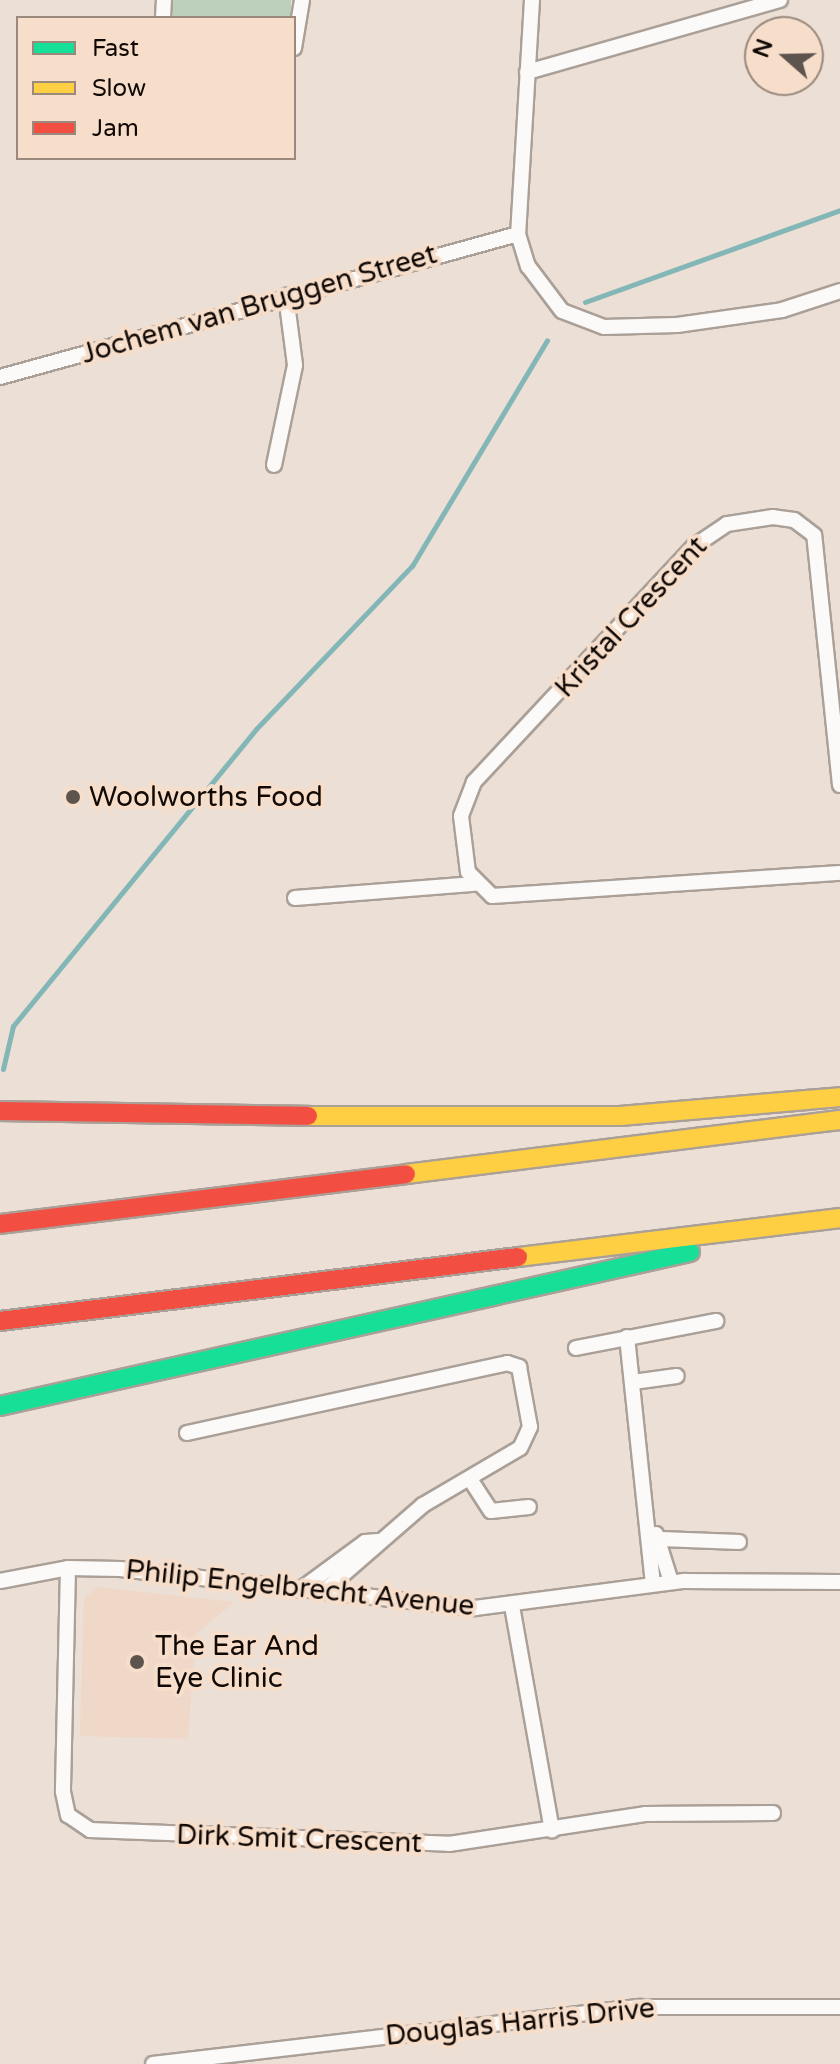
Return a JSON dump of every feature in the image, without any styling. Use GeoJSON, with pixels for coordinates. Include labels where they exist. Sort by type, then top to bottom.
{"type":"FeatureCollection","features":[{"type":"Feature","properties":{"kind":"highway"},"geometry":{"type":"LineString","coordinates":[[0,1111],[491,1119],[620,1116],[840,1097]]}},
{"type":"Feature","properties":{"kind":"highway"},"geometry":{"type":"LineString","coordinates":[[0,1224],[840,1120]]}},
{"type":"Feature","properties":{"kind":"highway"},"geometry":{"type":"LineString","coordinates":[[0,1321],[840,1218]]}},
{"type":"Feature","properties":{"kind":"highway"},"geometry":{"type":"LineString","coordinates":[[0,1406],[698,1250],[782,1225]]}},
{"type":"Feature","properties":{"kind":"street"},"geometry":{"type":"LineString","coordinates":[[296,36],[302,0]]}},
{"type":"Feature","properties":{"kind":"street"},"geometry":{"type":"LineString","coordinates":[[532,0],[518,234],[528,266],[562,311],[576,320],[625,329],[782,310],[840,291]]}},
{"type":"Feature","properties":{"kind":"street"},"geometry":{"type":"LineString","coordinates":[[527,72],[780,0]]}},
{"type":"Feature","properties":{"kind":"street","name":"Jochem van Bruggen Street"},"geometry":{"type":"LineString","coordinates":[[0,377],[518,234]]}},
{"type":"Feature","properties":{"kind":"street"},"geometry":{"type":"LineString","coordinates":[[274,465],[295,365],[286,296]]}},
{"type":"Feature","properties":{"kind":"street","name":"Kristal Crescent"},"geometry":{"type":"LineString","coordinates":[[474,884],[462,835],[469,789],[694,546],[727,524],[783,517],[814,535],[840,785]]}},
{"type":"Feature","properties":{"kind":"street"},"geometry":{"type":"LineString","coordinates":[[295,898],[474,884],[492,896],[529,897],[840,873]]}},
{"type":"Feature","properties":{"kind":"street"},"geometry":{"type":"LineString","coordinates":[[576,1348],[716,1321]]}},
{"type":"Feature","properties":{"kind":"street"},"geometry":{"type":"LineString","coordinates":[[627,1337],[657,1535],[671,1582]]}},
{"type":"Feature","properties":{"kind":"street"},"geometry":{"type":"LineString","coordinates":[[187,1433],[516,1365],[527,1438],[378,1541],[323,1592]]}},
{"type":"Feature","properties":{"kind":"street"},"geometry":{"type":"LineString","coordinates":[[633,1382],[677,1376]]}},
{"type":"Feature","properties":{"kind":"street"},"geometry":{"type":"LineString","coordinates":[[470,1479],[491,1511],[529,1507]]}},
{"type":"Feature","properties":{"kind":"street"},"geometry":{"type":"LineString","coordinates":[[657,1535],[739,1542]]}},
{"type":"Feature","properties":{"kind":"street"},"geometry":{"type":"LineString","coordinates":[[653,1584],[657,1535]]}},
{"type":"Feature","properties":{"kind":"street"},"geometry":{"type":"LineString","coordinates":[[300,1590],[365,1542],[378,1541]]}},
{"type":"Feature","properties":{"kind":"street","name":"Philip Engelbrecht Avenue"},"geometry":{"type":"LineString","coordinates":[[0,1581],[68,1568],[323,1592],[438,1607],[512,1606],[671,1582],[840,1582]]}},
{"type":"Feature","properties":{"kind":"street","name":"Dirk Smit Crescent"},"geometry":{"type":"LineString","coordinates":[[68,1568],[63,1792],[68,1815],[82,1826],[449,1844],[671,1812],[773,1813]]}},
{"type":"Feature","properties":{"kind":"street"},"geometry":{"type":"LineString","coordinates":[[512,1606],[552,1830]]}},
{"type":"Feature","properties":{"kind":"street","name":"Douglas Harris Drive"},"geometry":{"type":"LineString","coordinates":[[153,2064],[193,2062],[640,2007],[840,2007]]}},
{"type":"Feature","properties":{"kind":"shaded area","name":"The Ear And Eye Clinic"},"geometry":{"type":"Polygon","coordinates":[[[97,1587],[234,1602],[196,1634],[188,1739],[80,1736],[84,1598],[97,1587]]]}},
{"type":"Feature","properties":{"kind":"green space"},"geometry":{"type":"Polygon","coordinates":[[[173,0],[291,0],[291,16],[173,16],[173,0]]]}},
{"type":"Feature","properties":{"kind":"waterway"},"geometry":{"type":"LineString","coordinates":[[585,302],[840,210]]}},
{"type":"Feature","properties":{"kind":"waterway"},"geometry":{"type":"LineString","coordinates":[[3,1069],[13,1026],[256,729],[412,566],[547,340]]}},
{"type":"Feature","properties":{"kind":"traffic: fast"},"geometry":{"type":"LineString","coordinates":[[0,1406],[690,1252]]}},
{"type":"Feature","properties":{"kind":"traffic: slow"},"geometry":{"type":"LineString","coordinates":[[308,1116],[620,1116],[840,1097]]}},
{"type":"Feature","properties":{"kind":"traffic: slow"},"geometry":{"type":"LineString","coordinates":[[406,1174],[840,1120]]}},
{"type":"Feature","properties":{"kind":"traffic: slow"},"geometry":{"type":"LineString","coordinates":[[518,1257],[840,1218]]}},
{"type":"Feature","properties":{"kind":"traffic: jam"},"geometry":{"type":"LineString","coordinates":[[0,1111],[308,1116]]}},
{"type":"Feature","properties":{"kind":"traffic: jam"},"geometry":{"type":"LineString","coordinates":[[0,1224],[406,1174]]}},
{"type":"Feature","properties":{"kind":"traffic: jam"},"geometry":{"type":"LineString","coordinates":[[0,1321],[518,1257]]}},
{"type":"Feature","properties":{"kind":"place","name":"Woolworths Food"},"geometry":{"type":"Point","coordinates":[73,797]}},
{"type":"Feature","properties":{"kind":"place","name":"The Ear And Eye Clinic"},"geometry":{"type":"Point","coordinates":[137,1662]}}]}
